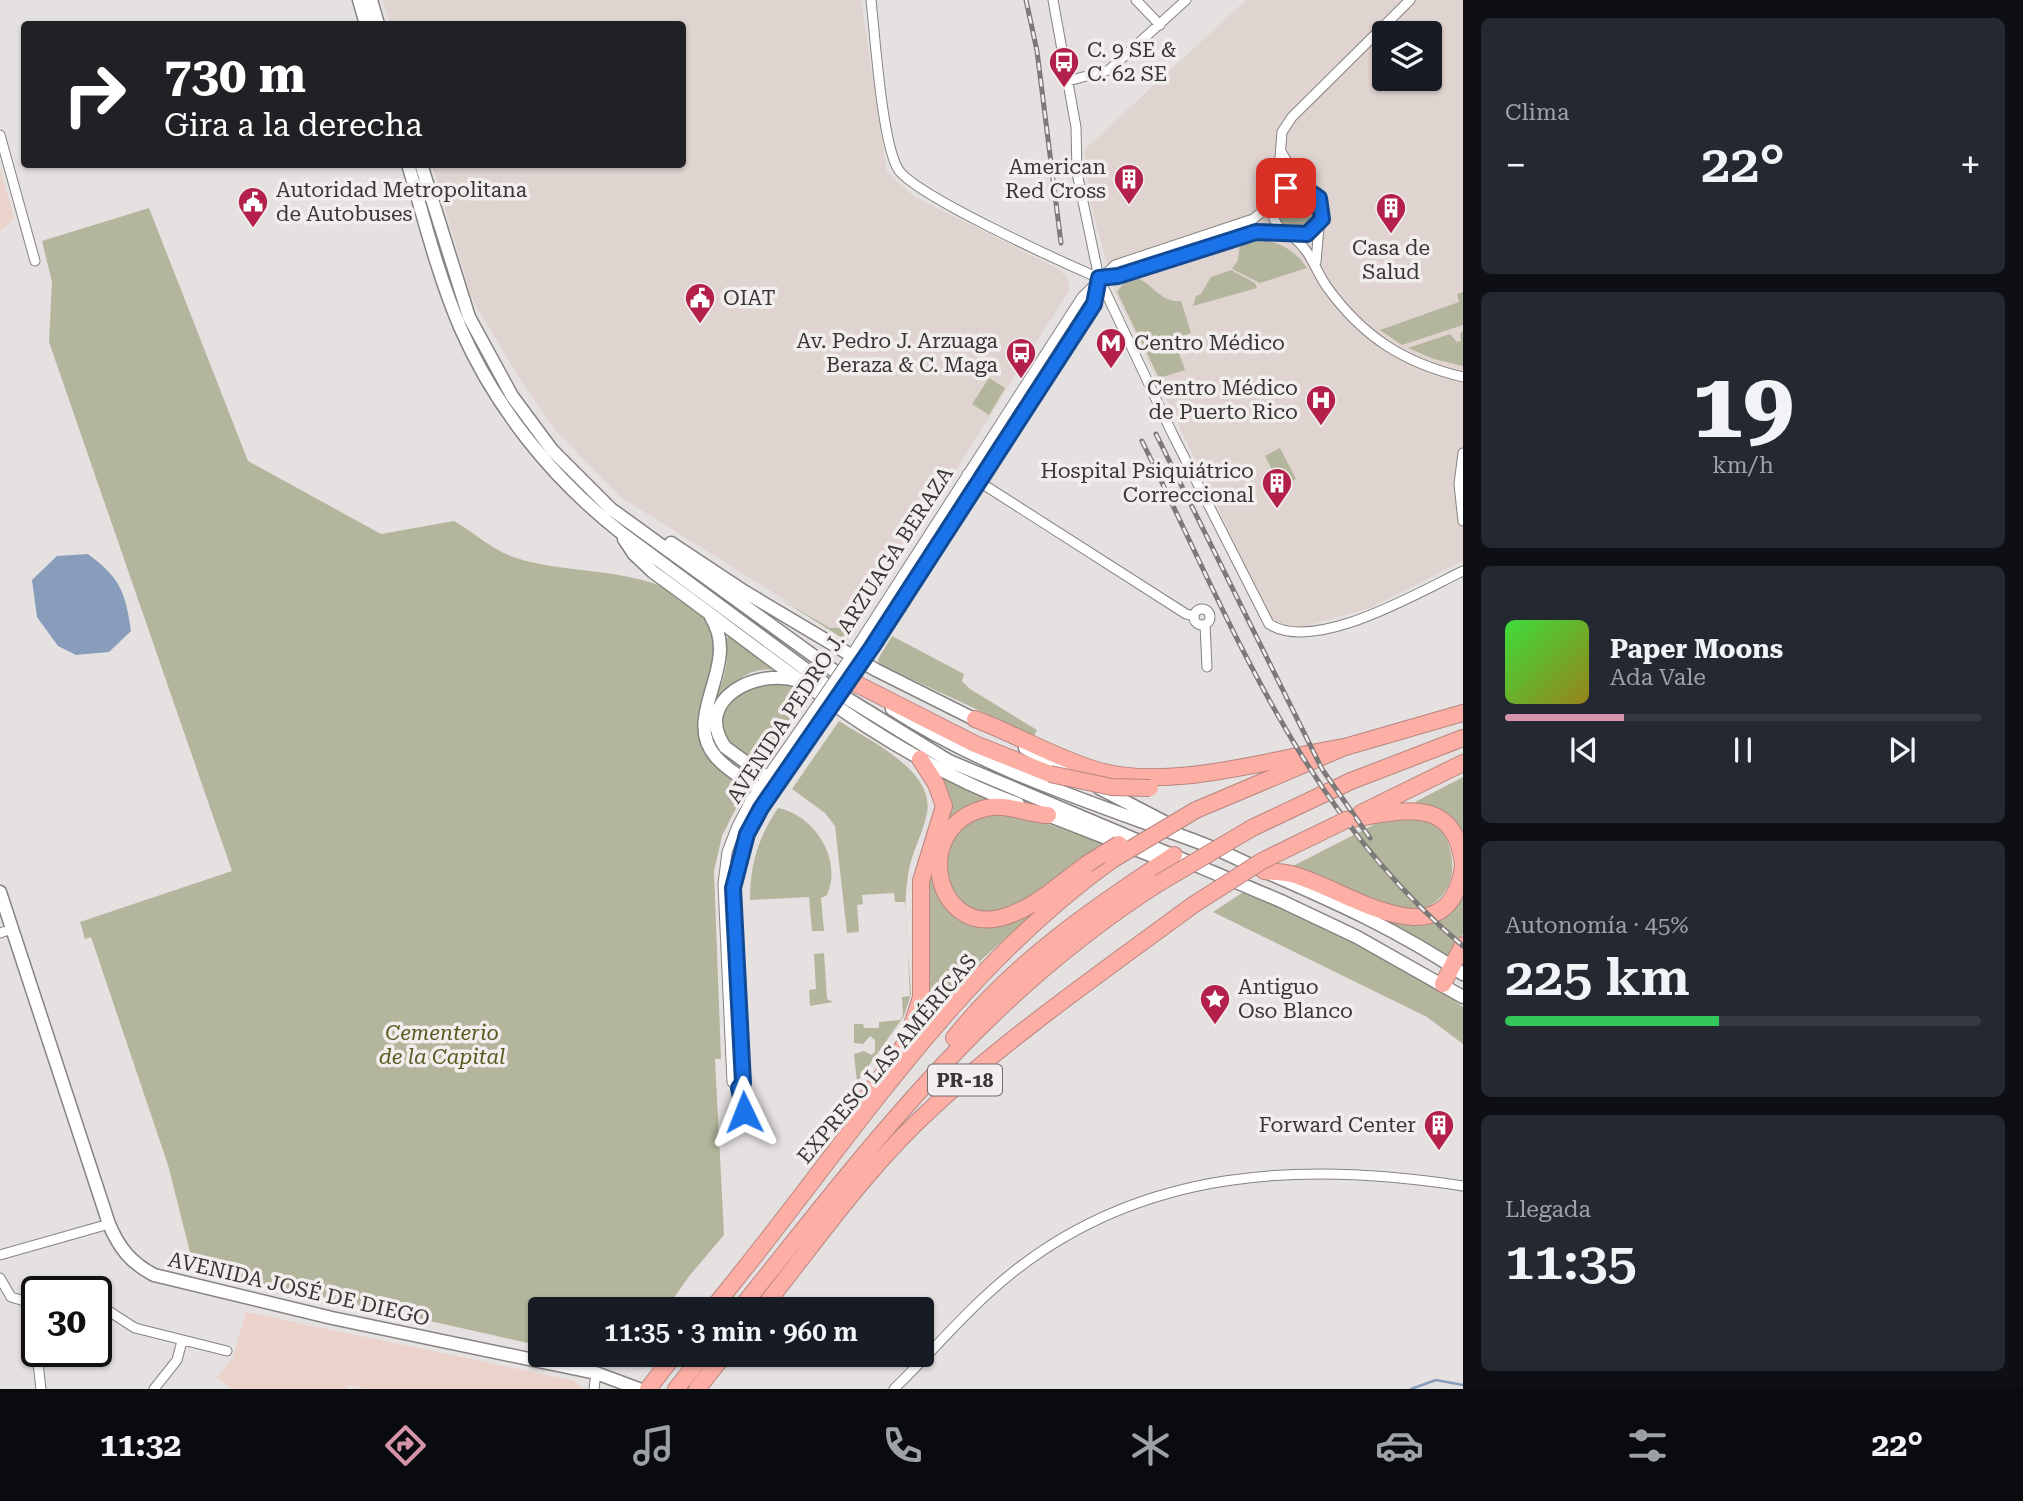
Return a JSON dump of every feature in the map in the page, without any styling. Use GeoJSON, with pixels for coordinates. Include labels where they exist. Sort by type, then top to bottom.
{"type":"FeatureCollection","features":[{"type":"Feature","properties":{"kind":"highway"},"geometry":{"type":"LineString","coordinates":[[852,665],[975,744],[1050,774],[1112,787],[1150,788],[1210,779],[1292,756]]}},
{"type":"Feature","properties":{"kind":"highway","name":"EXPRESO LAS AMÉRICAS"},"geometry":{"type":"LineString","coordinates":[[722,1297],[986,970],[1059,900],[1112,860],[1196,810],[1345,747],[1459,712]]}},
{"type":"Feature","properties":{"kind":"highway"},"geometry":{"type":"LineString","coordinates":[[975,719],[1094,769],[1145,778],[1195,774],[1345,747]]}},
{"type":"Feature","properties":{"kind":"highway"},"geometry":{"type":"LineString","coordinates":[[916,1091],[965,1039],[1032,978],[1099,924],[1159,883],[1252,828],[1351,781],[1463,738]]}},
{"type":"Feature","properties":{"kind":"highway"},"geometry":{"type":"LineString","coordinates":[[846,1140],[858,1109],[907,1041],[921,997],[922,881],[944,806],[936,784],[920,759]]}},
{"type":"Feature","properties":{"kind":"highway","name":"PR-18"},"geometry":{"type":"LineString","coordinates":[[771,1297],[890,1150],[932,1107],[1089,982],[1193,905],[1262,861],[1463,764]]}},
{"type":"Feature","properties":{"kind":"highway"},"geometry":{"type":"LineString","coordinates":[[1048,815],[1010,806],[979,809],[960,820],[943,841],[939,860],[942,886],[953,903],[974,917],[1002,917],[1027,907],[1121,843],[1149,836]]}},
{"type":"Feature","properties":{"kind":"highway"},"geometry":{"type":"LineString","coordinates":[[1264,871],[1291,874],[1405,918],[1429,914],[1446,904],[1458,888],[1463,865],[1457,839],[1443,820],[1434,814],[1412,810],[1346,820]]}},
{"type":"Feature","properties":{"kind":"highway"},"geometry":{"type":"LineString","coordinates":[[750,1297],[916,1091],[964,1026],[1015,972],[1084,916],[1169,858]]}},
{"type":"Feature","properties":{"kind":"highway"},"geometry":{"type":"LineString","coordinates":[[1443,984],[1458,971],[1463,945]]}},
{"type":"Feature","properties":{"kind":"highway"},"geometry":{"type":"LineString","coordinates":[[648,1389],[665,1367]]}},
{"type":"Feature","properties":{"kind":"highway"},"geometry":{"type":"LineString","coordinates":[[676,1389],[694,1367]]}},
{"type":"Feature","properties":{"kind":"highway"},"geometry":{"type":"LineString","coordinates":[[697,1389],[715,1367]]}},
{"type":"Feature","properties":{"kind":"main road"},"geometry":{"type":"LineString","coordinates":[[359,0],[365,21]]}},
{"type":"Feature","properties":{"kind":"main road"},"geometry":{"type":"LineString","coordinates":[[371,0],[377,21]]}},
{"type":"Feature","properties":{"kind":"main road"},"geometry":{"type":"LineString","coordinates":[[409,168],[452,304],[485,376],[536,450],[590,508],[756,635],[913,741],[986,779],[1169,858]]}},
{"type":"Feature","properties":{"kind":"main road"},"geometry":{"type":"LineString","coordinates":[[422,168],[469,317],[512,396],[574,475],[611,509],[852,665],[975,719],[1200,843]]}},
{"type":"Feature","properties":{"kind":"main road"},"geometry":{"type":"LineString","coordinates":[[633,523],[677,546],[852,665],[944,740],[1009,771],[1200,843],[1264,871],[1375,923],[1458,971]]}},
{"type":"Feature","properties":{"kind":"main road"},"geometry":{"type":"LineString","coordinates":[[619,531],[634,554],[707,611],[818,691],[920,759],[992,795],[1223,875],[1357,937],[1463,997]]}},
{"type":"Feature","properties":{"kind":"main road"},"geometry":{"type":"LineString","coordinates":[[707,611],[719,629],[722,645],[705,714],[707,743],[718,759],[768,786]]}},
{"type":"Feature","properties":{"kind":"main road"},"geometry":{"type":"LineString","coordinates":[[768,786],[720,740],[716,722],[722,706],[738,688],[752,680],[768,676],[785,677],[818,691]]}},
{"type":"Feature","properties":{"kind":"main road","name":"AVENIDA JOSÉ DE DIEGO"},"geometry":{"type":"LineString","coordinates":[[0,892],[6,931],[108,1224],[125,1254],[136,1265],[154,1275],[332,1318],[596,1373],[639,1389]]}},
{"type":"Feature","properties":{"kind":"street"},"geometry":{"type":"LineString","coordinates":[[871,0],[887,124],[898,169],[908,181],[977,219],[1099,278],[1118,276],[1256,232],[1307,234],[1319,224]]}},
{"type":"Feature","properties":{"kind":"street"},"geometry":{"type":"LineString","coordinates":[[1053,0],[1076,127],[1077,173],[1099,278],[1172,433],[1269,624],[1278,630],[1318,631],[1363,619],[1463,571]]}},
{"type":"Feature","properties":{"kind":"street"},"geometry":{"type":"LineString","coordinates":[[1136,0],[1160,25]]}},
{"type":"Feature","properties":{"kind":"street"},"geometry":{"type":"LineString","coordinates":[[1068,80],[1109,70],[1186,0]]}},
{"type":"Feature","properties":{"kind":"street"},"geometry":{"type":"LineString","coordinates":[[1410,0],[1293,117],[1282,132],[1275,222],[1316,263],[1326,286],[1367,331],[1395,353],[1424,368],[1463,377]]}},
{"type":"Feature","properties":{"kind":"street"},"geometry":{"type":"LineString","coordinates":[[0,135],[35,261]]}},
{"type":"Feature","properties":{"kind":"street"},"geometry":{"type":"LineString","coordinates":[[1282,153],[1301,186]]}},
{"type":"Feature","properties":{"kind":"street"},"geometry":{"type":"LineString","coordinates":[[1275,199],[1291,186],[1301,186],[1311,190],[1322,202],[1316,263]]}},
{"type":"Feature","properties":{"kind":"street","name":"AVENIDA PEDRO J. ARZUAGA BERAZA"},"geometry":{"type":"LineString","coordinates":[[744,1112],[739,1088],[732,1083],[723,884],[727,852],[737,826],[827,712],[852,665],[967,474],[1082,298],[1099,278],[1115,265],[1253,219],[1275,199]]}},
{"type":"Feature","properties":{"kind":"street","name":"AVENIDA PEDRO J. ARZUAGA BERAZA"},"geometry":{"type":"LineString","coordinates":[[768,786],[817,705],[852,665],[979,482],[1094,304],[1099,278]]}},
{"type":"Feature","properties":{"kind":"street"},"geometry":{"type":"LineString","coordinates":[[1463,453],[1459,484],[1463,521]]}},
{"type":"Feature","properties":{"kind":"street"},"geometry":{"type":"LineString","coordinates":[[967,474],[1186,614],[1194,616]]}},
{"type":"Feature","properties":{"kind":"street"},"geometry":{"type":"LineString","coordinates":[[1194,616],[1199,610],[1208,611],[1210,620],[1205,625],[1207,667]]}},
{"type":"Feature","properties":{"kind":"street"},"geometry":{"type":"LineString","coordinates":[[1194,616],[1196,624],[1205,625]]}},
{"type":"Feature","properties":{"kind":"street"},"geometry":{"type":"LineString","coordinates":[[894,1389],[1011,1273],[1056,1240],[1143,1199],[1197,1184],[1303,1173],[1412,1178],[1463,1186]]}},
{"type":"Feature","properties":{"kind":"street"},"geometry":{"type":"LineString","coordinates":[[0,1255],[108,1224]]}},
{"type":"Feature","properties":{"kind":"street"},"geometry":{"type":"LineString","coordinates":[[0,1278],[11,1297],[21,1299]]}},
{"type":"Feature","properties":{"kind":"street"},"geometry":{"type":"LineString","coordinates":[[112,1313],[135,1328],[227,1351]]}},
{"type":"Feature","properties":{"kind":"street"},"geometry":{"type":"LineString","coordinates":[[154,1389],[177,1360],[182,1341]]}},
{"type":"Feature","properties":{"kind":"street"},"geometry":{"type":"LineString","coordinates":[[39,1367],[41,1389]]}},
{"type":"Feature","properties":{"kind":"street"},"geometry":{"type":"LineString","coordinates":[[594,1389],[596,1373]]}},
{"type":"Feature","properties":{"kind":"shaded area"},"geometry":{"type":"Polygon","coordinates":[[[383,0],[861,0],[887,172],[915,197],[1057,268],[1067,277],[1070,289],[856,628],[830,628],[622,498],[555,430],[518,376],[472,299],[433,168],[686,168],[686,21],[389,21],[383,0]]]}},
{"type":"Feature","properties":{"kind":"shaded area","name":"Centro Médico de Puerto Rico"},"geometry":{"type":"Polygon","coordinates":[[[1246,0],[1463,0],[1463,561],[1370,608],[1307,626],[1277,626],[1263,602],[1115,292],[1091,205],[1084,150],[1246,0]]]}},
{"type":"Feature","properties":{"kind":"shaded area"},"geometry":{"type":"Polygon","coordinates":[[[0,169],[14,218],[0,231],[0,169]]]}},
{"type":"Feature","properties":{"kind":"shaded area"},"geometry":{"type":"Polygon","coordinates":[[[246,1312],[575,1381],[583,1389],[366,1389],[349,1385],[345,1389],[232,1389],[217,1377],[233,1358],[246,1312]]]}},
{"type":"Feature","properties":{"kind":"green space"},"geometry":{"type":"Polygon","coordinates":[[[1298,190],[1313,196],[1319,211],[1313,226],[1298,232],[1283,226],[1277,211],[1283,196],[1298,190]]]}},
{"type":"Feature","properties":{"kind":"green space","name":"Cementerio de la Capital"},"geometry":{"type":"Polygon","coordinates":[[[149,208],[248,461],[381,534],[454,521],[513,557],[620,575],[647,581],[672,591],[693,605],[708,625],[714,642],[714,658],[701,706],[703,742],[713,762],[746,788],[722,836],[714,871],[721,1059],[715,1059],[724,1235],[674,1297],[528,1297],[528,1343],[194,1268],[168,1165],[91,937],[85,939],[80,922],[232,871],[49,342],[52,282],[42,241],[149,208]]]}},
{"type":"Feature","properties":{"kind":"green space"},"geometry":{"type":"Polygon","coordinates":[[[1257,239],[1286,247],[1307,268],[1260,283],[1232,269],[1238,260],[1240,244],[1257,239]]]}},
{"type":"Feature","properties":{"kind":"green space"},"geometry":{"type":"Polygon","coordinates":[[[1231,270],[1255,283],[1257,288],[1193,306],[1196,296],[1201,294],[1211,277],[1231,270]]]}},
{"type":"Feature","properties":{"kind":"green space"},"geometry":{"type":"Polygon","coordinates":[[[1135,277],[1167,299],[1181,301],[1191,333],[1174,339],[1185,370],[1159,378],[1117,292],[1126,280],[1135,277]]]}},
{"type":"Feature","properties":{"kind":"green space"},"geometry":{"type":"Polygon","coordinates":[[[1463,292],[1463,325],[1402,345],[1380,330],[1459,302],[1457,294],[1463,292]]]}},
{"type":"Feature","properties":{"kind":"green space"},"geometry":{"type":"Polygon","coordinates":[[[1463,331],[1463,366],[1434,359],[1408,348],[1450,334],[1457,342],[1461,341],[1460,334],[1463,331]]]}},
{"type":"Feature","properties":{"kind":"green space"},"geometry":{"type":"Polygon","coordinates":[[[989,378],[1005,388],[989,415],[972,404],[989,378]]]}},
{"type":"Feature","properties":{"kind":"green space"},"geometry":{"type":"Polygon","coordinates":[[[1280,448],[1296,479],[1281,487],[1265,456],[1280,448]]]}},
{"type":"Feature","properties":{"kind":"green space"},"geometry":{"type":"Polygon","coordinates":[[[777,597],[830,628],[856,628],[847,641],[777,597]]]}},
{"type":"Feature","properties":{"kind":"green space"},"geometry":{"type":"Polygon","coordinates":[[[731,635],[781,671],[755,671],[745,675],[730,690],[714,723],[749,772],[747,776],[724,757],[713,741],[709,725],[727,660],[725,639],[731,635]]]}},
{"type":"Feature","properties":{"kind":"green space"},"geometry":{"type":"Polygon","coordinates":[[[892,636],[964,674],[962,681],[970,689],[1037,730],[1034,736],[879,664],[878,659],[892,636]]]}},
{"type":"Feature","properties":{"kind":"green space"},"geometry":{"type":"Polygon","coordinates":[[[758,683],[795,684],[810,694],[762,767],[729,744],[721,725],[723,716],[734,700],[758,683]]]}},
{"type":"Feature","properties":{"kind":"green space"},"geometry":{"type":"Polygon","coordinates":[[[839,721],[897,758],[921,783],[927,797],[927,813],[908,875],[906,916],[905,902],[895,902],[894,893],[862,895],[863,904],[857,905],[859,932],[847,933],[835,826],[825,813],[792,789],[839,721]]]}},
{"type":"Feature","properties":{"kind":"green space"},"geometry":{"type":"Polygon","coordinates":[[[935,772],[1000,802],[980,807],[937,853],[962,914],[1036,911],[979,962],[920,1024],[924,884],[943,825],[935,772]]]}},
{"type":"Feature","properties":{"kind":"green space"},"geometry":{"type":"Polygon","coordinates":[[[1463,777],[1463,839],[1415,802],[1463,777]]]}},
{"type":"Feature","properties":{"kind":"green space"},"geometry":{"type":"Polygon","coordinates":[[[778,808],[803,819],[814,829],[828,853],[831,881],[827,895],[821,898],[824,931],[812,931],[809,897],[750,900],[756,852],[778,808]]]}},
{"type":"Feature","properties":{"kind":"green space"},"geometry":{"type":"Polygon","coordinates":[[[1409,813],[1439,825],[1451,854],[1450,881],[1445,892],[1436,902],[1423,909],[1406,913],[1385,908],[1291,867],[1381,821],[1409,813]]]}},
{"type":"Feature","properties":{"kind":"green space"},"geometry":{"type":"Polygon","coordinates":[[[986,814],[1029,817],[1103,844],[1026,902],[996,912],[980,911],[967,906],[957,897],[949,884],[945,856],[949,842],[958,829],[986,814]]]}},
{"type":"Feature","properties":{"kind":"green space"},"geometry":{"type":"Polygon","coordinates":[[[1463,886],[1463,934],[1449,957],[1389,924],[1391,921],[1416,923],[1433,917],[1463,886]]]}},
{"type":"Feature","properties":{"kind":"green space"},"geometry":{"type":"Polygon","coordinates":[[[1245,891],[1384,959],[1463,1007],[1463,1044],[1427,1017],[1213,912],[1245,891]]]}},
{"type":"Feature","properties":{"kind":"green space"},"geometry":{"type":"Polygon","coordinates":[[[907,945],[911,994],[904,1016],[857,1082],[854,1054],[864,1051],[871,1055],[875,1052],[875,1040],[870,1036],[863,1044],[854,1043],[854,1024],[863,1024],[864,1028],[879,1028],[879,1022],[900,1020],[903,1016],[902,997],[910,996],[907,945]]]}},
{"type":"Feature","properties":{"kind":"green space"},"geometry":{"type":"Polygon","coordinates":[[[824,953],[827,999],[833,1002],[810,1006],[809,990],[816,989],[814,954],[824,953]]]}},
{"type":"Feature","properties":{"kind":"water"},"geometry":{"type":"Polygon","coordinates":[[[88,554],[119,586],[131,631],[109,652],[76,655],[58,646],[37,617],[32,580],[57,556],[88,554]]]}},
{"type":"Feature","properties":{"kind":"waterway"},"geometry":{"type":"LineString","coordinates":[[1411,1389],[1436,1380],[1463,1385]]}},
{"type":"Feature","properties":{"kind":"railway"},"geometry":{"type":"LineString","coordinates":[[1026,0],[1037,51],[1061,243]]}},
{"type":"Feature","properties":{"kind":"railway"},"geometry":{"type":"LineString","coordinates":[[1156,434],[1322,769],[1370,838]]}},
{"type":"Feature","properties":{"kind":"railway"},"geometry":{"type":"LineString","coordinates":[[1142,441],[1241,646],[1314,775],[1358,836],[1407,893],[1463,946]]}},
{"type":"Feature","properties":{"kind":"place","name":"C. 9 SE & C. 62 SE"},"geometry":{"type":"Point","coordinates":[1064,89]}},
{"type":"Feature","properties":{"kind":"place","name":"American Red Cross"},"geometry":{"type":"Point","coordinates":[1129,206]}},
{"type":"Feature","properties":{"kind":"place","name":"Autoridad Metropolitana de Autobuses"},"geometry":{"type":"Point","coordinates":[253,229]}},
{"type":"Feature","properties":{"kind":"place","name":"Casa de Salud"},"geometry":{"type":"Point","coordinates":[1391,235]}},
{"type":"Feature","properties":{"kind":"place","name":"OIAT"},"geometry":{"type":"Point","coordinates":[700,325]}},
{"type":"Feature","properties":{"kind":"place","name":"Centro Médico"},"geometry":{"type":"Point","coordinates":[1111,370]}},
{"type":"Feature","properties":{"kind":"place","name":"Av. Pedro J. Arzuaga Beraza & C. Maga"},"geometry":{"type":"Point","coordinates":[1021,380]}},
{"type":"Feature","properties":{"kind":"place","name":"Centro Médico de Puerto Rico"},"geometry":{"type":"Point","coordinates":[1321,427]}},
{"type":"Feature","properties":{"kind":"place","name":"Hospital Psiquiátrico Correccional"},"geometry":{"type":"Point","coordinates":[1277,510]}},
{"type":"Feature","properties":{"kind":"place","name":"Antiguo Oso Blanco"},"geometry":{"type":"Point","coordinates":[1215,1026]}},
{"type":"Feature","properties":{"kind":"place","name":"Forward Center"},"geometry":{"type":"Point","coordinates":[1439,1152]}},
{"type":"Feature","properties":{"kind":"route"},"geometry":{"type":"LineString","coordinates":[[744,1112],[739,1088],[743,1083],[733,888],[738,860],[747,834],[761,808],[872,647],[1094,304],[1099,278],[1118,276],[1256,232],[1283,232],[1296,236],[1312,232],[1322,219],[1322,202],[1316,193],[1301,186],[1286,188]]}}]}
